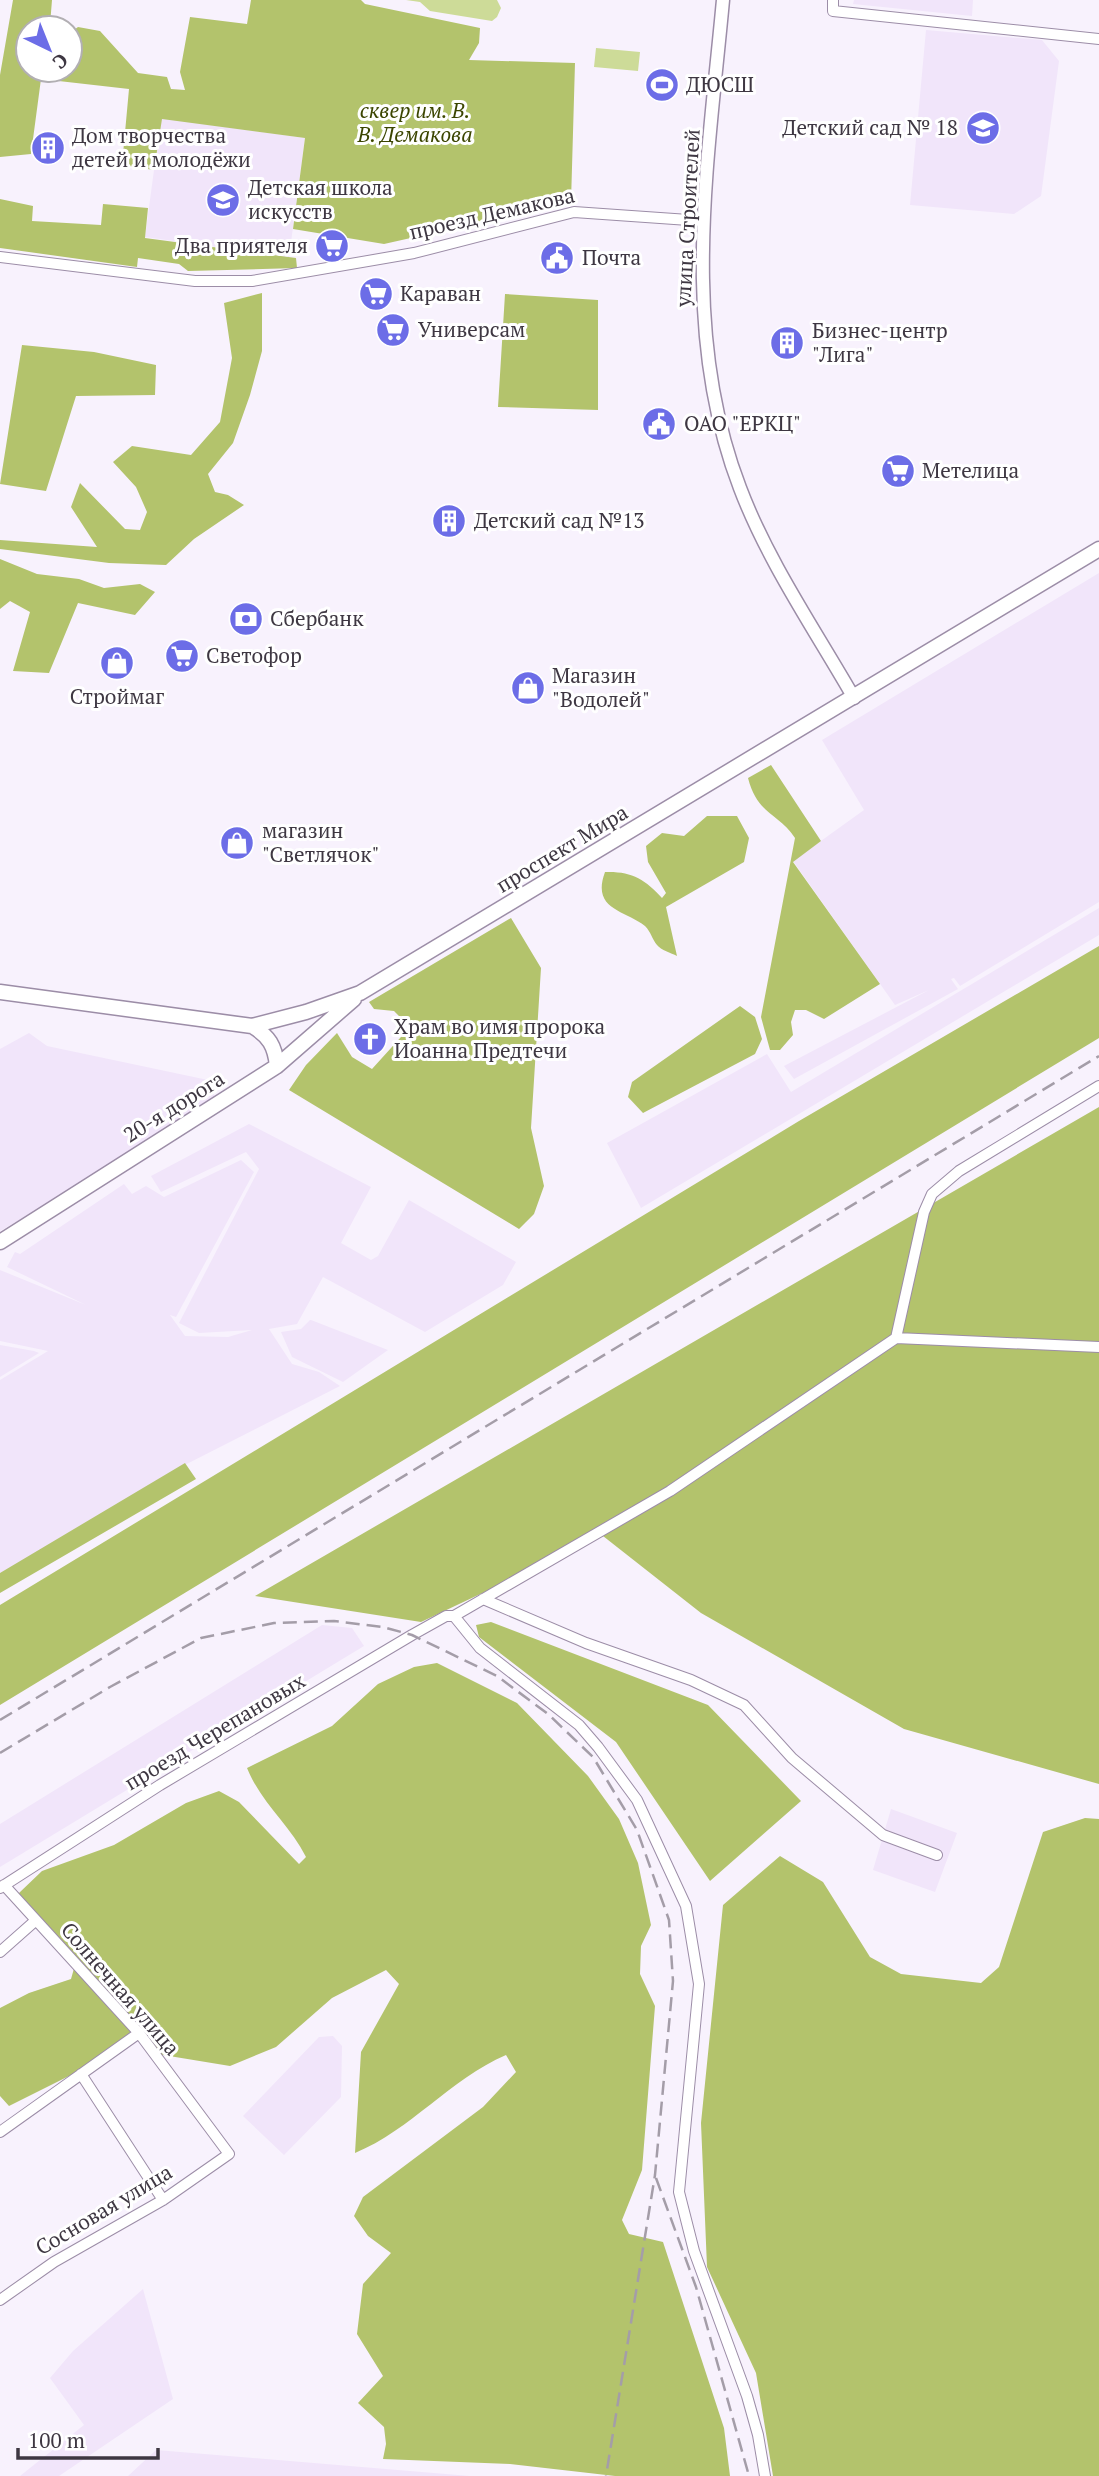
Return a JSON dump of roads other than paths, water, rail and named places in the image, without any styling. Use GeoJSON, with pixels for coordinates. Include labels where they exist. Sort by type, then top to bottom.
{"type":"FeatureCollection","features":[{"type":"Feature","properties":{"kind":"main road","name":"проспект Мира"},"geometry":{"type":"LineString","coordinates":[[0,992],[251,1026],[360,993],[1099,549]]}},
{"type":"Feature","properties":{"kind":"main road","name":"20-я дорога"},"geometry":{"type":"LineString","coordinates":[[0,1242],[277,1066],[360,993]]}},
{"type":"Feature","properties":{"kind":"main road"},"geometry":{"type":"LineString","coordinates":[[251,1026],[267,1034],[276,1052],[277,1066]]}},
{"type":"Feature","properties":{"kind":"street","name":"улица Строителей"},"geometry":{"type":"LineString","coordinates":[[723,0],[703,221],[704,343],[714,398],[739,486],[756,526],[854,698]]}},
{"type":"Feature","properties":{"kind":"street"},"geometry":{"type":"LineString","coordinates":[[834,0],[833,11],[1099,39]]}},
{"type":"Feature","properties":{"kind":"street","name":"проезд Демакова"},"geometry":{"type":"LineString","coordinates":[[0,257],[195,281],[252,281],[414,253],[574,212],[703,221]]}},
{"type":"Feature","properties":{"kind":"street"},"geometry":{"type":"LineString","coordinates":[[1099,1086],[959,1171],[932,1194],[924,1212],[897,1338],[1099,1347]]}},
{"type":"Feature","properties":{"kind":"street","name":"проезд Черепановых"},"geometry":{"type":"LineString","coordinates":[[2,1887],[160,1786],[412,1635],[446,1616],[454,1616],[670,1491],[897,1338]]}},
{"type":"Feature","properties":{"kind":"street"},"geometry":{"type":"LineString","coordinates":[[484,1599],[586,1643],[691,1680],[744,1705],[792,1758],[883,1835],[937,1855]]}},
{"type":"Feature","properties":{"kind":"street"},"geometry":{"type":"LineString","coordinates":[[454,1616],[480,1648],[579,1725],[598,1747],[636,1800],[686,1906],[698,1984],[679,2192],[694,2251],[747,2396],[758,2435],[765,2476]]}},
{"type":"Feature","properties":{"kind":"street","name":"Солнечная улица"},"geometry":{"type":"LineString","coordinates":[[2,1887],[139,2033],[229,2154]]}},
{"type":"Feature","properties":{"kind":"street"},"geometry":{"type":"LineString","coordinates":[[0,1952],[35,1921]]}},
{"type":"Feature","properties":{"kind":"street"},"geometry":{"type":"LineString","coordinates":[[0,2132],[139,2033]]}},
{"type":"Feature","properties":{"kind":"street"},"geometry":{"type":"LineString","coordinates":[[81,2074],[163,2200]]}},
{"type":"Feature","properties":{"kind":"street","name":"Сосновая улица"},"geometry":{"type":"LineString","coordinates":[[0,2300],[54,2262],[163,2200],[229,2154]]}},
{"type":"Feature","properties":{"kind":"railway"},"geometry":{"type":"LineString","coordinates":[[0,1720],[1099,1056]]}},
{"type":"Feature","properties":{"kind":"railway"},"geometry":{"type":"LineString","coordinates":[[0,1753],[110,1687],[201,1638],[274,1623],[334,1621],[383,1627],[412,1635],[497,1676],[548,1714],[593,1757],[637,1830],[669,1920],[673,1981],[655,2175],[606,2476]]}},
{"type":"Feature","properties":{"kind":"railway"},"geometry":{"type":"LineString","coordinates":[[656,2178],[696,2287],[749,2476]]}},
{"type":"Feature","properties":{"kind":"place","name":"ДЮСШ"},"geometry":{"type":"Point","coordinates":[662,85]}},
{"type":"Feature","properties":{"kind":"place","name":"Детский сад № 18"},"geometry":{"type":"Point","coordinates":[983,128]}},
{"type":"Feature","properties":{"kind":"place","name":"Дом творчества детей и молодёжи"},"geometry":{"type":"Point","coordinates":[48,148]}},
{"type":"Feature","properties":{"kind":"place","name":"Детская школа искусств"},"geometry":{"type":"Point","coordinates":[223,200]}},
{"type":"Feature","properties":{"kind":"place","name":"Два приятеля"},"geometry":{"type":"Point","coordinates":[332,246]}},
{"type":"Feature","properties":{"kind":"place","name":"Почта"},"geometry":{"type":"Point","coordinates":[557,258]}},
{"type":"Feature","properties":{"kind":"place","name":"Караван"},"geometry":{"type":"Point","coordinates":[376,294]}},
{"type":"Feature","properties":{"kind":"place","name":"Универсам"},"geometry":{"type":"Point","coordinates":[393,330]}},
{"type":"Feature","properties":{"kind":"place","name":"Бизнес-центр \"Лига\""},"geometry":{"type":"Point","coordinates":[787,343]}},
{"type":"Feature","properties":{"kind":"place","name":"ОАО \"ЕРКЦ\""},"geometry":{"type":"Point","coordinates":[659,424]}},
{"type":"Feature","properties":{"kind":"place","name":"Метелица"},"geometry":{"type":"Point","coordinates":[898,471]}},
{"type":"Feature","properties":{"kind":"place","name":"Детский сад №13"},"geometry":{"type":"Point","coordinates":[449,521]}},
{"type":"Feature","properties":{"kind":"place","name":"Сбербанк"},"geometry":{"type":"Point","coordinates":[246,619]}},
{"type":"Feature","properties":{"kind":"place","name":"Светофор"},"geometry":{"type":"Point","coordinates":[182,656]}},
{"type":"Feature","properties":{"kind":"place","name":"Строймаг"},"geometry":{"type":"Point","coordinates":[117,663]}},
{"type":"Feature","properties":{"kind":"place","name":"Магазин \"Водолей\""},"geometry":{"type":"Point","coordinates":[528,688]}},
{"type":"Feature","properties":{"kind":"place","name":"магазин \"Светлячок\""},"geometry":{"type":"Point","coordinates":[237,843]}},
{"type":"Feature","properties":{"kind":"place","name":"Храм во имя пророка Иоанна Предтечи"},"geometry":{"type":"Point","coordinates":[370,1039]}},
{"type":"Feature","properties":{"kind":"park label","name":"сквер им. В. В. Демакова"},"geometry":{"type":"Point","coordinates":[415,123]}}]}
